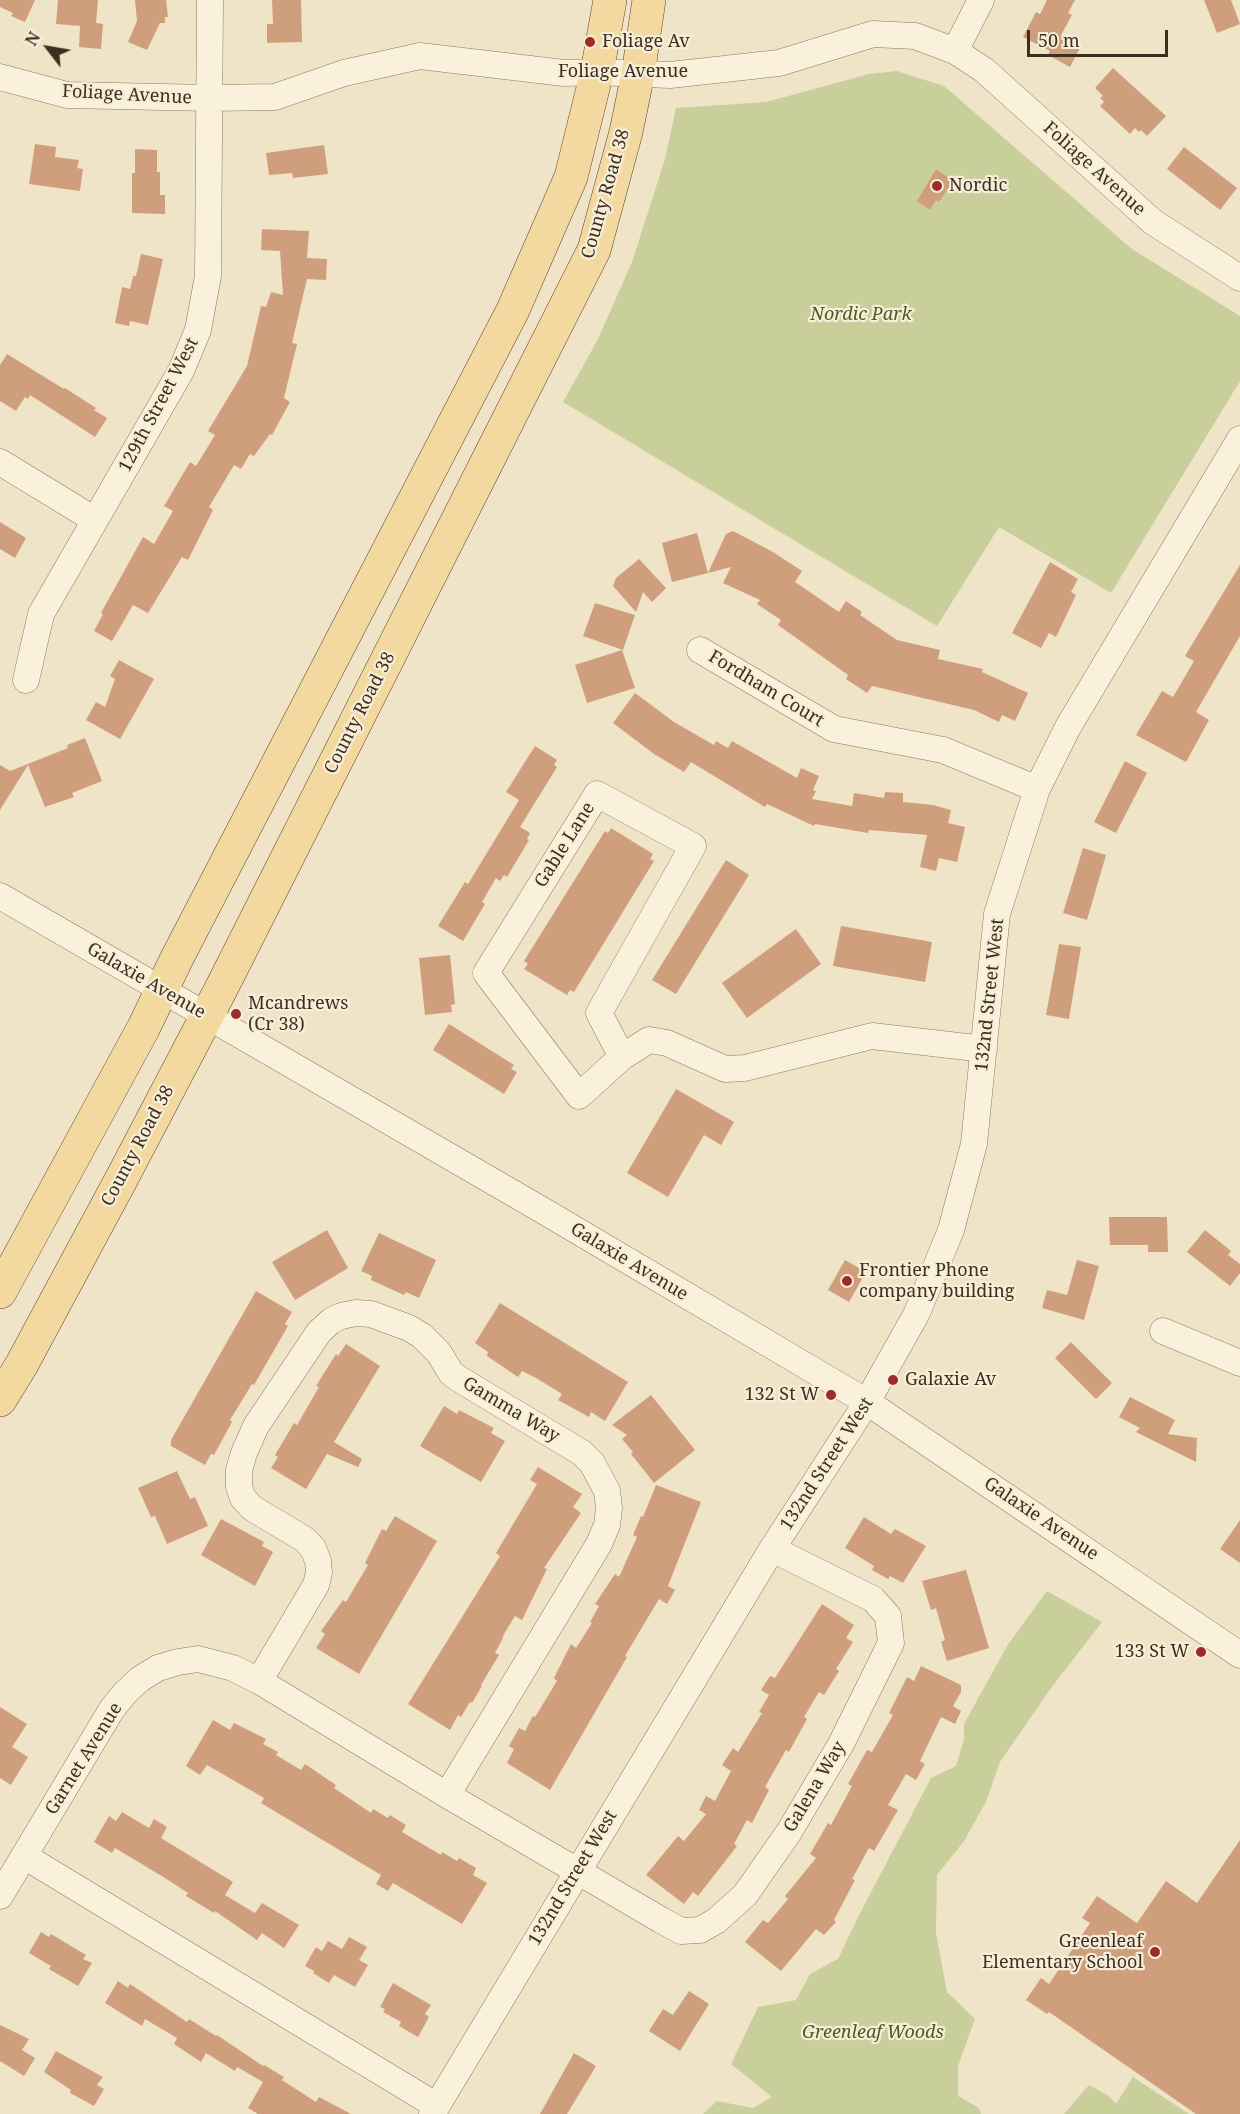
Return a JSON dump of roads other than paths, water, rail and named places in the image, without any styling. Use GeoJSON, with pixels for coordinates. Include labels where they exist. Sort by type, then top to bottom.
{"type":"FeatureCollection","features":[{"type":"Feature","properties":{"kind":"main road"},"geometry":{"type":"LineString","coordinates":[[0,1292],[162,990],[513,310],[571,177],[597,72],[610,0]]}},
{"type":"Feature","properties":{"kind":"main road","name":"County Road 38"},"geometry":{"type":"LineString","coordinates":[[0,1400],[22,1364],[118,1186],[228,976],[594,250],[626,132],[638,74],[649,0]]}},
{"type":"Feature","properties":{"kind":"street","name":"129th Street West"},"geometry":{"type":"LineString","coordinates":[[26,680],[41,614],[180,371],[198,330],[208,276],[210,0]]}},
{"type":"Feature","properties":{"kind":"street"},"geometry":{"type":"LineString","coordinates":[[955,51],[981,0]]}},
{"type":"Feature","properties":{"kind":"street","name":"Foliage Avenue"},"geometry":{"type":"LineString","coordinates":[[0,77],[67,95],[275,97],[344,73],[420,56],[564,73],[670,75],[779,63],[873,34],[915,36],[955,51],[984,70],[1153,222],[1240,278]]}},
{"type":"Feature","properties":{"kind":"street","name":"132nd Street West"},"geometry":{"type":"LineString","coordinates":[[434,2110],[772,1549],[867,1402],[917,1313],[951,1230],[974,1144],[997,914],[1037,789],[1068,727],[1240,439]]}},
{"type":"Feature","properties":{"kind":"street"},"geometry":{"type":"LineString","coordinates":[[0,462],[95,520]]}},
{"type":"Feature","properties":{"kind":"street","name":"Fordham Court"},"geometry":{"type":"LineString","coordinates":[[700,650],[834,729],[942,750],[1037,789]]}},
{"type":"Feature","properties":{"kind":"street","name":"Gable Lane"},"geometry":{"type":"LineString","coordinates":[[597,794],[693,846],[599,1013],[622,1057],[579,1096],[486,973],[597,794]]}},
{"type":"Feature","properties":{"kind":"street","name":"Galaxie Avenue"},"geometry":{"type":"LineString","coordinates":[[0,896],[542,1210],[867,1402],[1239,1652]]}},
{"type":"Feature","properties":{"kind":"street"},"geometry":{"type":"LineString","coordinates":[[622,1057],[649,1040],[667,1043],[724,1069],[745,1068],[872,1036],[984,1049]]}},
{"type":"Feature","properties":{"kind":"street","name":"Gamma Way"},"geometry":{"type":"LineString","coordinates":[[260,1681],[316,1585],[319,1572],[316,1555],[304,1539],[252,1508],[243,1498],[239,1487],[239,1470],[244,1453],[256,1426],[319,1332],[331,1321],[341,1316],[356,1313],[370,1314],[422,1336],[439,1353],[451,1373],[582,1453],[592,1463],[607,1491],[609,1508],[607,1525],[599,1544],[447,1795]]}},
{"type":"Feature","properties":{"kind":"street"},"geometry":{"type":"LineString","coordinates":[[1163,1331],[1240,1363]]}},
{"type":"Feature","properties":{"kind":"street","name":"Galena Way"},"geometry":{"type":"LineString","coordinates":[[578,1871],[681,1931],[700,1930],[716,1921],[744,1895],[789,1832],[842,1744],[891,1643],[888,1616],[873,1599],[772,1549]]}},
{"type":"Feature","properties":{"kind":"street","name":"Garnet Avenue"},"geometry":{"type":"LineString","coordinates":[[0,1896],[112,1709],[125,1693],[140,1679],[158,1668],[198,1659],[233,1668],[260,1681],[447,1795],[578,1871]]}},
{"type":"Feature","properties":{"kind":"street"},"geometry":{"type":"LineString","coordinates":[[24,1856],[434,2110]]}},
{"type":"Feature","properties":{"kind":"place","name":"Foliage Av"},"geometry":{"type":"Point","coordinates":[590,42]}},
{"type":"Feature","properties":{"kind":"place","name":"Nordic"},"geometry":{"type":"Point","coordinates":[937,186]}},
{"type":"Feature","properties":{"kind":"place","name":"Mcandrews (Cr 38)"},"geometry":{"type":"Point","coordinates":[236,1014]}},
{"type":"Feature","properties":{"kind":"place","name":"Frontier Phone company building"},"geometry":{"type":"Point","coordinates":[847,1281]}},
{"type":"Feature","properties":{"kind":"place","name":"Galaxie Av"},"geometry":{"type":"Point","coordinates":[893,1380]}},
{"type":"Feature","properties":{"kind":"place","name":"132 St W"},"geometry":{"type":"Point","coordinates":[831,1395]}},
{"type":"Feature","properties":{"kind":"place","name":"133 St W"},"geometry":{"type":"Point","coordinates":[1201,1652]}},
{"type":"Feature","properties":{"kind":"place","name":"Greenleaf Elementary School"},"geometry":{"type":"Point","coordinates":[1155,1952]}},
{"type":"Feature","properties":{"kind":"park label","name":"Nordic Park"},"geometry":{"type":"Point","coordinates":[861,315]}},
{"type":"Feature","properties":{"kind":"park label","name":"Greenleaf Woods"},"geometry":{"type":"Point","coordinates":[873,2033]}}]}
